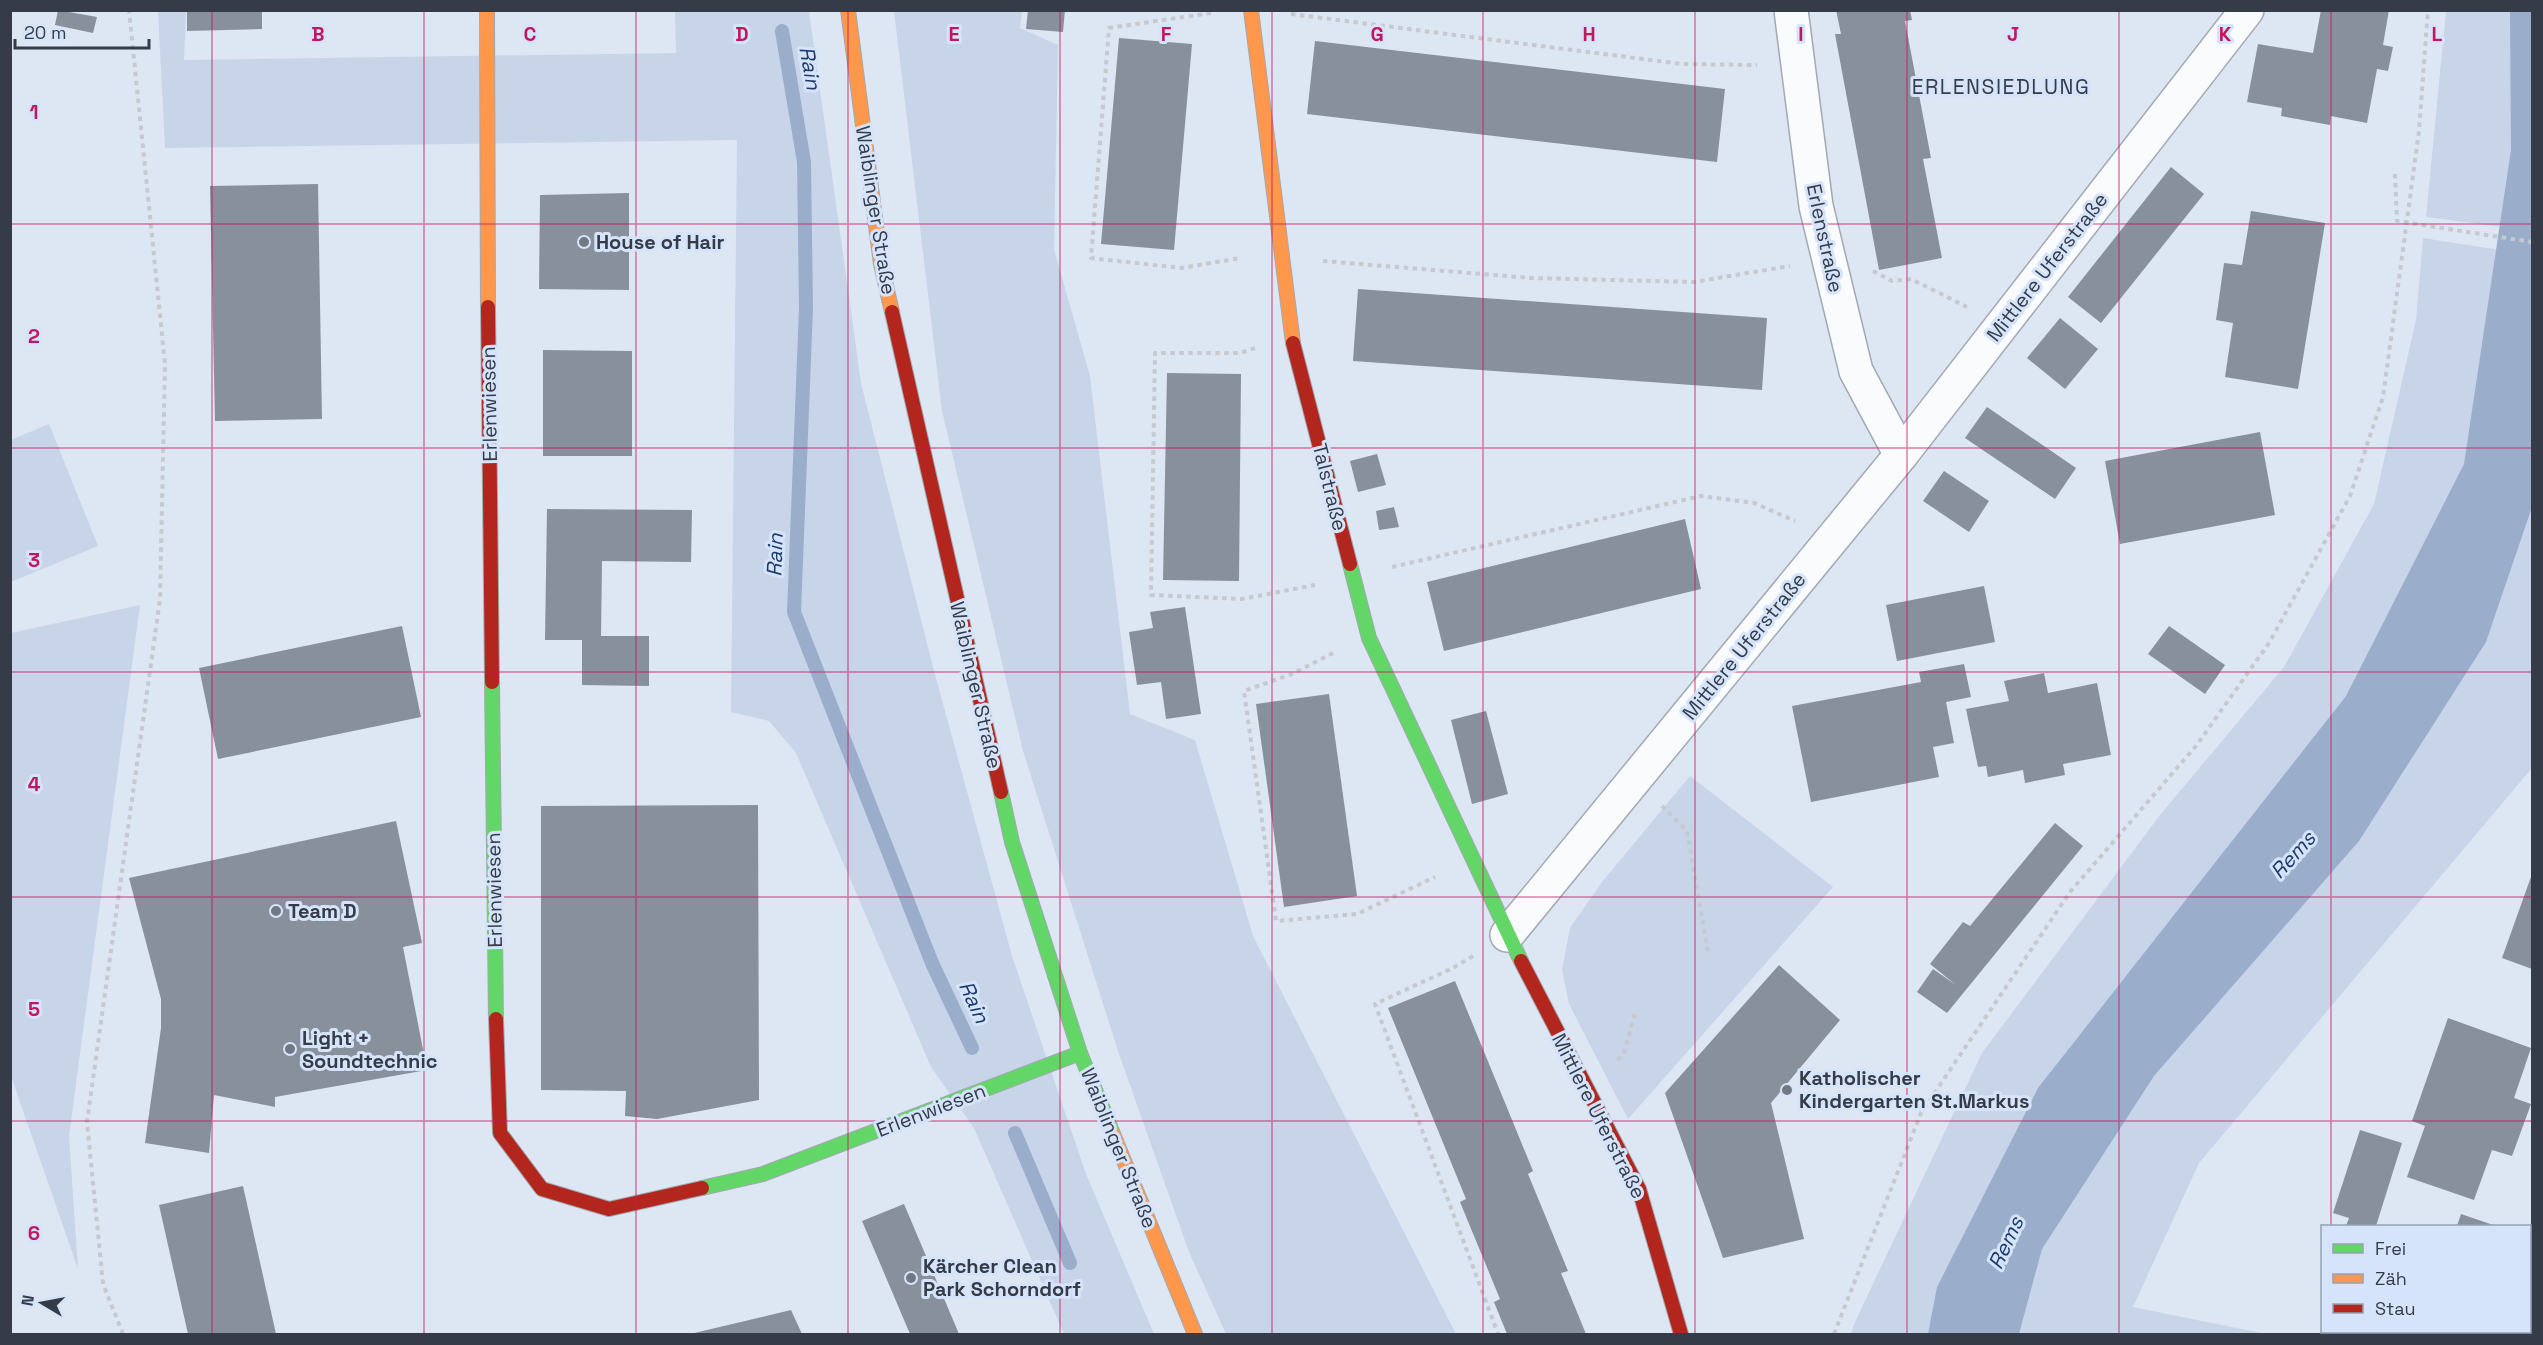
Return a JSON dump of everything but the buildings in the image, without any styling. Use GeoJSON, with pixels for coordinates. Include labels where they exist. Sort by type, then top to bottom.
{"type":"FeatureCollection","features":[{"type":"Feature","properties":{"kind":"street","name":"Erlenwiesen"},"geometry":{"type":"LineString","coordinates":[[487,10],[495,979],[500,1133],[542,1189],[609,1209],[763,1174],[1080,1053]]}},
{"type":"Feature","properties":{"kind":"street","name":"Waiblinger Straße"},"geometry":{"type":"LineString","coordinates":[[848,10],[881,264],[1012,842],[1080,1053],[1195,1335]]}},
{"type":"Feature","properties":{"kind":"street","name":"Talstraße"},"geometry":{"type":"LineString","coordinates":[[1251,10],[1291,335],[1352,577],[1369,638],[1507,936]]}},
{"type":"Feature","properties":{"kind":"street","name":"Erlenstraße"},"geometry":{"type":"LineString","coordinates":[[1791,10],[1816,206],[1856,371],[1901,454]]}},
{"type":"Feature","properties":{"kind":"street","name":"Mittlere Uferstraße"},"geometry":{"type":"LineString","coordinates":[[1681,1335],[1639,1190],[1507,936],[1901,454],[2247,10]]}},
{"type":"Feature","properties":{"kind":"path"},"geometry":{"type":"LineString","coordinates":[[123,1335],[103,1284],[87,1122],[160,599],[165,364],[129,10]]}},
{"type":"Feature","properties":{"kind":"path"},"geometry":{"type":"LineString","coordinates":[[1834,1335],[1921,1113],[2070,892],[2196,746],[2269,643],[2350,496],[2383,397],[2419,131],[2428,10]]}},
{"type":"Feature","properties":{"kind":"path"},"geometry":{"type":"LineString","coordinates":[[1218,12],[1109,28],[1091,258],[1181,268],[1244,257],[1281,258],[1531,278],[1694,282],[1801,264],[1829,262]]}},
{"type":"Feature","properties":{"kind":"path"},"geometry":{"type":"LineString","coordinates":[[1290,14],[1682,64],[1762,65],[1797,62]]}},
{"type":"Feature","properties":{"kind":"path"},"geometry":{"type":"LineString","coordinates":[[2395,174],[2397,221],[2532,242]]}},
{"type":"Feature","properties":{"kind":"path"},"geometry":{"type":"LineString","coordinates":[[1911,279],[1978,312],[1999,328]]}},
{"type":"Feature","properties":{"kind":"path"},"geometry":{"type":"LineString","coordinates":[[1291,335],[1240,354],[1155,353],[1151,595],[1242,599],[1352,577],[1701,496],[1754,503],[1807,526],[1827,544]]}},
{"type":"Feature","properties":{"kind":"path"},"geometry":{"type":"LineString","coordinates":[[1369,638],[1292,674],[1244,691],[1276,921],[1357,914],[1430,880],[1471,856]]}},
{"type":"Feature","properties":{"kind":"path"},"geometry":{"type":"LineString","coordinates":[[1633,782],[1688,831],[1708,952]]}},
{"type":"Feature","properties":{"kind":"path"},"geometry":{"type":"LineString","coordinates":[[1498,1335],[1375,1004],[1453,968],[1507,936]]}},
{"type":"Feature","properties":{"kind":"path"},"geometry":{"type":"LineString","coordinates":[[1587,1090],[1624,1053],[1636,1010]]}},
{"type":"Feature","properties":{"kind":"shaded area"},"geometry":{"type":"Polygon","coordinates":[[[158,11],[186,11],[184,60],[676,53],[675,11],[809,11],[861,383],[933,667],[1012,956],[1086,1174],[1154,1334],[1064,1334],[974,1128],[931,1067],[796,753],[769,721],[731,712],[737,140],[165,148],[158,11]]]}},
{"type":"Feature","properties":{"kind":"shaded area"},"geometry":{"type":"Polygon","coordinates":[[[894,11],[1022,11],[1020,28],[1058,45],[1054,249],[1090,376],[1130,714],[1195,740],[1253,936],[1456,1334],[1226,1334],[1189,1252],[1119,1054],[1023,751],[942,411],[894,11]]]}},
{"type":"Feature","properties":{"kind":"shaded area"},"geometry":{"type":"Polygon","coordinates":[[[2446,11],[2532,11],[2532,231],[2426,217],[2446,11]]]}},
{"type":"Feature","properties":{"kind":"shaded area"},"geometry":{"type":"Polygon","coordinates":[[[2423,238],[2532,255],[2532,768],[2199,1163],[2133,1307],[2266,1334],[1851,1334],[1982,1053],[2160,815],[2284,667],[2374,504],[2416,320],[2423,238]]]}},
{"type":"Feature","properties":{"kind":"shaded area"},"geometry":{"type":"Polygon","coordinates":[[[49,424],[98,546],[11,582],[11,440],[49,424]]]}},
{"type":"Feature","properties":{"kind":"shaded area"},"geometry":{"type":"Polygon","coordinates":[[[140,605],[69,1136],[78,1269],[11,1076],[11,633],[140,605]]]}},
{"type":"Feature","properties":{"kind":"shaded area"},"geometry":{"type":"Polygon","coordinates":[[[1690,776],[1833,887],[1628,1119],[1569,1004],[1562,970],[1570,928],[1602,882],[1690,776]]]}},
{"type":"Feature","properties":{"kind":"water","name":"Rems"},"geometry":{"type":"Polygon","coordinates":[[[2510,11],[2532,11],[2532,507],[2486,642],[2359,841],[2154,1076],[2042,1249],[2019,1334],[1928,1334],[1937,1287],[2038,1088],[2346,696],[2464,464],[2511,150],[2510,11]]]}},
{"type":"Feature","properties":{"kind":"waterway","name":"Rain"},"geometry":{"type":"LineString","coordinates":[[782,31],[804,162],[806,308],[794,612],[932,963],[972,1048]]}},
{"type":"Feature","properties":{"kind":"waterway"},"geometry":{"type":"LineString","coordinates":[[1015,1133],[1070,1263]]}},
{"type":"Feature","properties":{"kind":"traffic: fast"},"geometry":{"type":"LineString","coordinates":[[1350,564],[1369,638],[1521,961]]}},
{"type":"Feature","properties":{"kind":"traffic: fast"},"geometry":{"type":"LineString","coordinates":[[492,682],[496,1019]]}},
{"type":"Feature","properties":{"kind":"traffic: fast"},"geometry":{"type":"LineString","coordinates":[[1001,792],[1012,842],[1080,1053],[1113,1134]]}},
{"type":"Feature","properties":{"kind":"traffic: fast"},"geometry":{"type":"LineString","coordinates":[[702,1188],[763,1174],[1080,1053]]}},
{"type":"Feature","properties":{"kind":"traffic: slow"},"geometry":{"type":"LineString","coordinates":[[487,10],[488,307]]}},
{"type":"Feature","properties":{"kind":"traffic: slow"},"geometry":{"type":"LineString","coordinates":[[848,10],[881,264],[892,312]]}},
{"type":"Feature","properties":{"kind":"traffic: slow"},"geometry":{"type":"LineString","coordinates":[[1251,10],[1293,343]]}},
{"type":"Feature","properties":{"kind":"traffic: slow"},"geometry":{"type":"LineString","coordinates":[[1113,1134],[1195,1334]]}},
{"type":"Feature","properties":{"kind":"traffic: jam"},"geometry":{"type":"LineString","coordinates":[[488,307],[492,682]]}},
{"type":"Feature","properties":{"kind":"traffic: jam"},"geometry":{"type":"LineString","coordinates":[[892,312],[1001,792]]}},
{"type":"Feature","properties":{"kind":"traffic: jam"},"geometry":{"type":"LineString","coordinates":[[1293,343],[1350,564]]}},
{"type":"Feature","properties":{"kind":"traffic: jam"},"geometry":{"type":"LineString","coordinates":[[1521,961],[1639,1189],[1681,1334]]}},
{"type":"Feature","properties":{"kind":"traffic: jam"},"geometry":{"type":"LineString","coordinates":[[496,1019],[500,1133],[542,1189],[609,1209],[702,1188]]}},
{"type":"Feature","properties":{"kind":"place","name":"House of Hair"},"geometry":{"type":"Point","coordinates":[584,242]}},
{"type":"Feature","properties":{"kind":"place","name":"Team D"},"geometry":{"type":"Point","coordinates":[276,911]}},
{"type":"Feature","properties":{"kind":"place","name":"Light + Soundtechnic"},"geometry":{"type":"Point","coordinates":[290,1049]}},
{"type":"Feature","properties":{"kind":"place","name":"Katholischer Kindergarten St.Markus"},"geometry":{"type":"Point","coordinates":[1787,1090]}},
{"type":"Feature","properties":{"kind":"place","name":"Kärcher Clean Park Schorndorf"},"geometry":{"type":"Point","coordinates":[911,1278]}},
{"type":"Feature","properties":{"kind":"district","name":"ERLENSIEDLUNG"},"geometry":{"type":"Point","coordinates":[2001,87]}}]}
